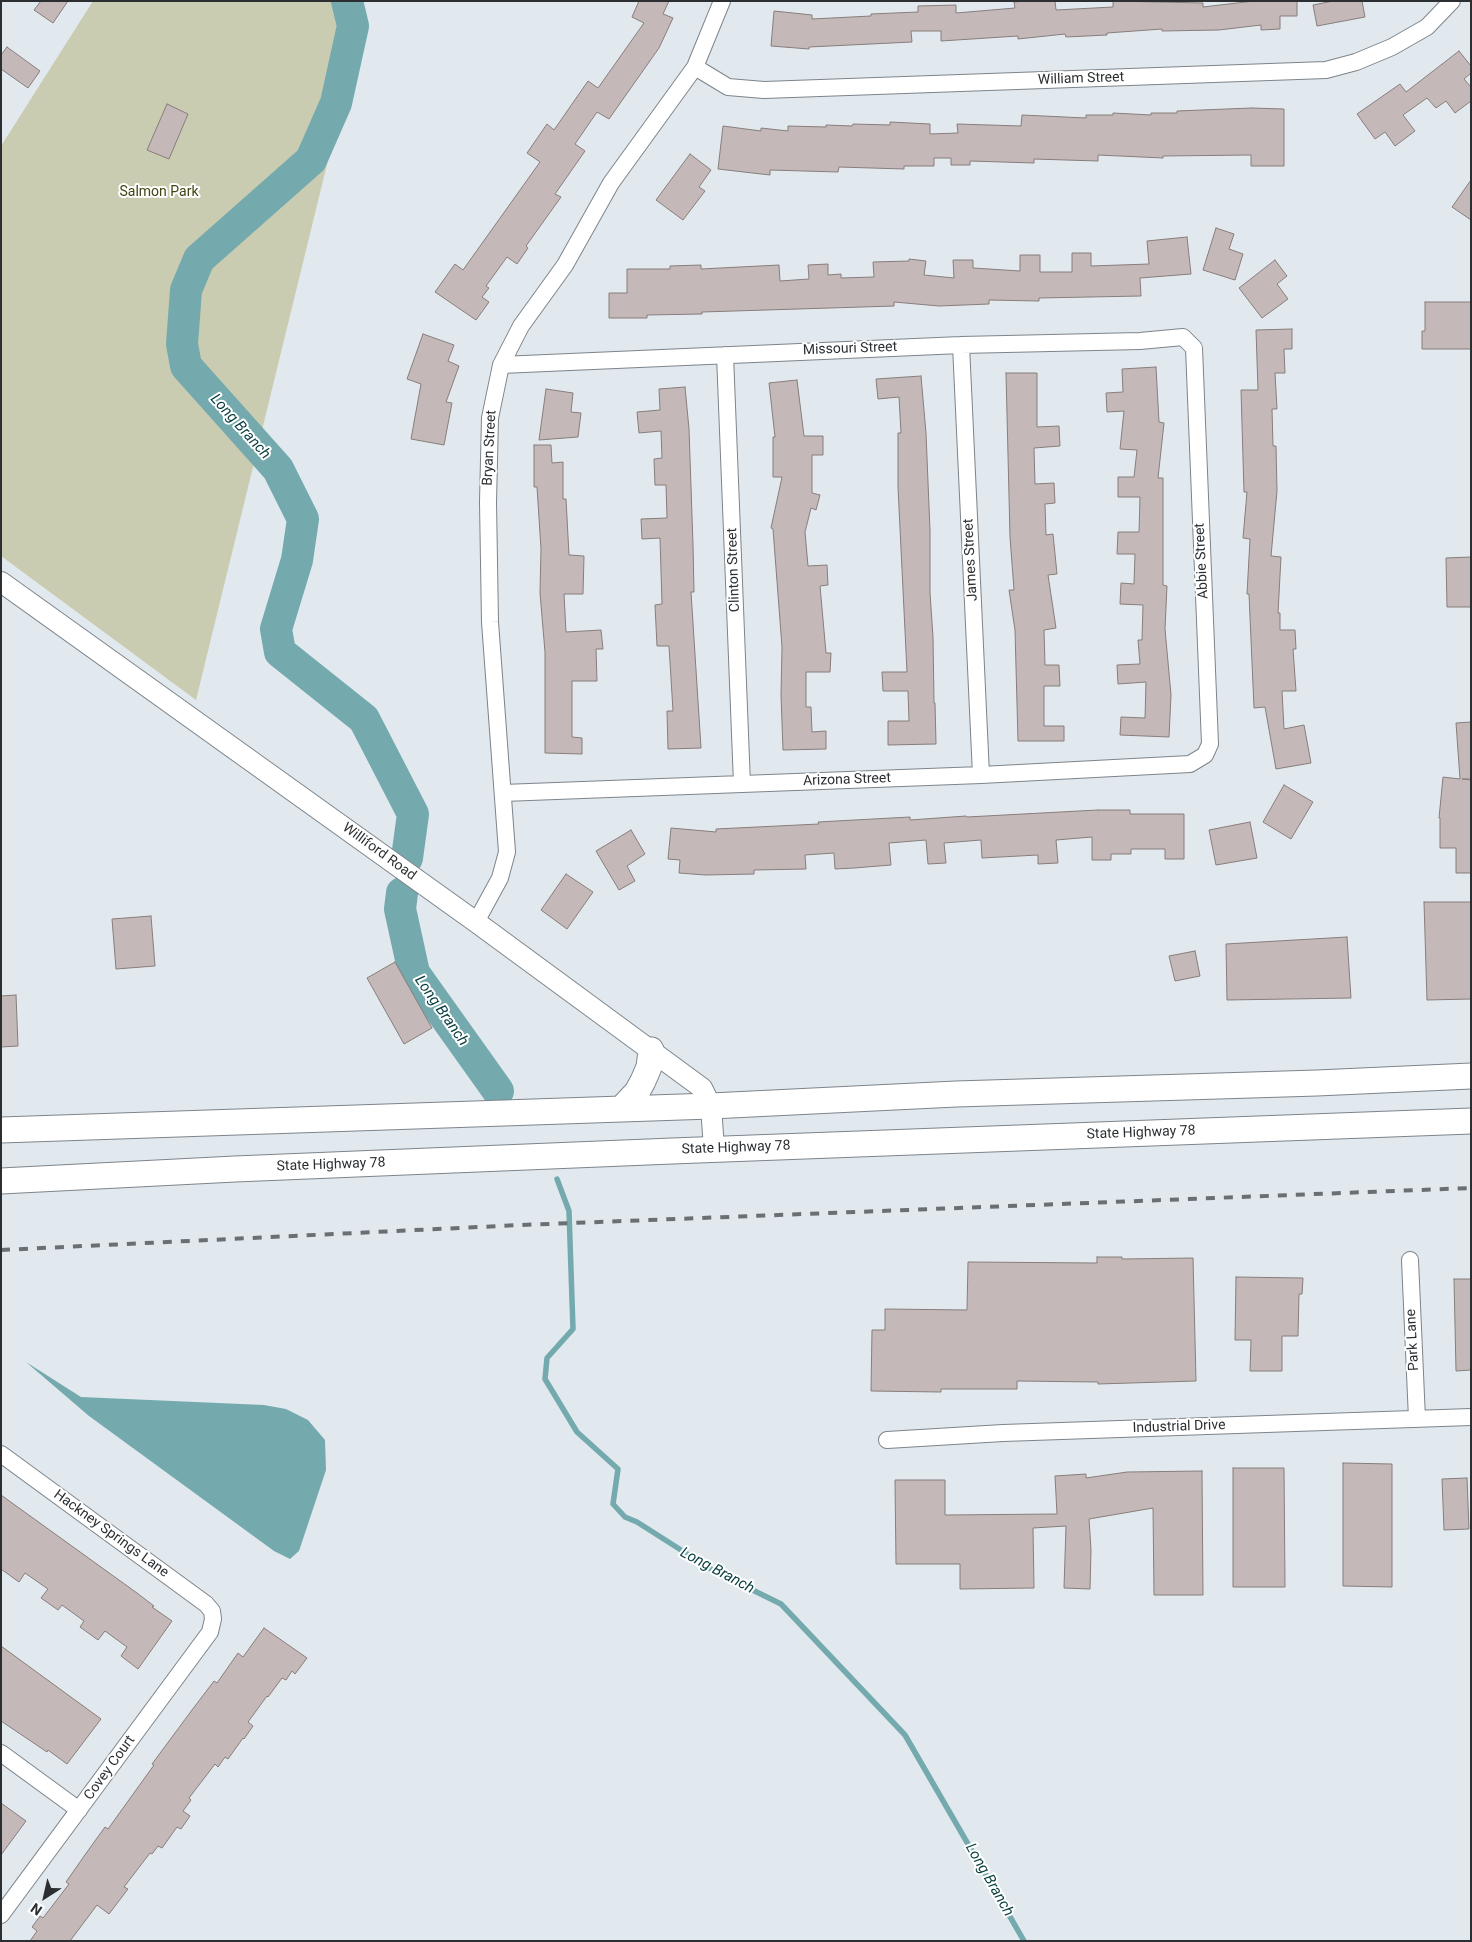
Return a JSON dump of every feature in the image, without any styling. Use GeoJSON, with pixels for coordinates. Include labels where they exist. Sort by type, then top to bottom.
{"type":"FeatureCollection","features":[{"type":"Feature","properties":{"kind":"main road"},"geometry":{"type":"LineString","coordinates":[[622,1108],[637,1092],[643,1081],[649,1067],[651,1050]]}},
{"type":"Feature","properties":{"kind":"main road"},"geometry":{"type":"LineString","coordinates":[[1,1130],[711,1106],[946,1095],[1308,1084],[1471,1076]]}},
{"type":"Feature","properties":{"kind":"main road","name":"State Highway 78"},"geometry":{"type":"LineString","coordinates":[[1,1181],[714,1149],[1471,1121]]}},
{"type":"Feature","properties":{"kind":"street","name":"Bryan Street"},"geometry":{"type":"LineString","coordinates":[[476,922],[500,878],[507,852],[490,622],[488,502],[490,418],[501,365],[521,326],[565,265],[610,183],[695,67],[722,1]]}},
{"type":"Feature","properties":{"kind":"street","name":"William Street"},"geometry":{"type":"LineString","coordinates":[[695,67],[728,87],[764,90],[1326,70],[1356,62],[1392,47],[1426,27],[1452,1]]}},
{"type":"Feature","properties":{"kind":"street","name":"Missouri Street"},"geometry":{"type":"LineString","coordinates":[[501,365],[961,345],[1140,341],[1183,337],[1194,348]]}},
{"type":"Feature","properties":{"kind":"street","name":"James Street"},"geometry":{"type":"LineString","coordinates":[[961,345],[981,775]]}},
{"type":"Feature","properties":{"kind":"street","name":"Abbie Street"},"geometry":{"type":"LineString","coordinates":[[1190,764],[1205,755],[1210,744],[1194,348]]}},
{"type":"Feature","properties":{"kind":"street","name":"Clinton Street"},"geometry":{"type":"LineString","coordinates":[[725,355],[742,784]]}},
{"type":"Feature","properties":{"kind":"street","name":"Williford Road"},"geometry":{"type":"LineString","coordinates":[[1,582],[476,922],[702,1088],[711,1106],[714,1149]]}},
{"type":"Feature","properties":{"kind":"street","name":"Arizona Street"},"geometry":{"type":"LineString","coordinates":[[503,793],[981,775],[1190,764]]}},
{"type":"Feature","properties":{"kind":"street","name":"Park Lane"},"geometry":{"type":"LineString","coordinates":[[1410,1260],[1417,1419]]}},
{"type":"Feature","properties":{"kind":"street","name":"Industrial Drive"},"geometry":{"type":"LineString","coordinates":[[887,1440],[1003,1433],[1471,1417]]}},
{"type":"Feature","properties":{"kind":"street","name":"Hackney Springs Lane"},"geometry":{"type":"LineString","coordinates":[[1,1454],[206,1604],[212,1611],[213,1619]]}},
{"type":"Feature","properties":{"kind":"street","name":"Covey Court"},"geometry":{"type":"LineString","coordinates":[[1,1916],[210,1632],[213,1619]]}},
{"type":"Feature","properties":{"kind":"street"},"geometry":{"type":"LineString","coordinates":[[1,1753],[79,1810]]}},
{"type":"Feature","properties":{"kind":"green space","name":"Salmon Park"},"geometry":{"type":"Polygon","coordinates":[[[93,1],[340,1],[353,58],[196,700],[1,556],[1,146],[93,1]]]}},
{"type":"Feature","properties":{"kind":"water"},"geometry":{"type":"Polygon","coordinates":[[[26,1362],[81,1397],[264,1405],[286,1409],[308,1420],[325,1440],[326,1470],[299,1551],[290,1559],[274,1551],[89,1416],[26,1362]]]}},
{"type":"Feature","properties":{"kind":"building"},"geometry":{"type":"Polygon","coordinates":[[[41,1],[68,1],[53,23],[34,10],[41,1]]]}},
{"type":"Feature","properties":{"kind":"building"},"geometry":{"type":"Polygon","coordinates":[[[639,1],[669,1],[663,14],[673,18],[659,48],[609,119],[597,112],[575,144],[585,151],[555,194],[561,197],[526,246],[528,248],[517,264],[507,257],[486,286],[489,288],[482,297],[489,302],[476,320],[435,292],[455,264],[463,270],[540,162],[527,153],[547,124],[554,130],[588,81],[598,88],[644,23],[632,17],[639,1]]]}},
{"type":"Feature","properties":{"kind":"building"},"geometry":{"type":"Polygon","coordinates":[[[1055,1],[1056,10],[1113,7],[1113,1],[1203,3],[1203,7],[1254,1],[1297,1],[1297,16],[1280,16],[1280,29],[1261,30],[1261,25],[1219,30],[1162,31],[1162,29],[1107,33],[1107,35],[1066,37],[1065,34],[1018,39],[1018,36],[941,41],[941,31],[911,31],[912,42],[809,47],[809,49],[771,46],[774,11],[812,15],[812,19],[918,12],[918,6],[956,5],[956,13],[1015,8],[1014,2],[1055,1]]]}},
{"type":"Feature","properties":{"kind":"building"},"geometry":{"type":"Polygon","coordinates":[[[1333,1],[1362,1],[1365,17],[1317,26],[1313,5],[1333,1]]]}},
{"type":"Feature","properties":{"kind":"building"},"geometry":{"type":"Polygon","coordinates":[[[7,47],[40,71],[28,88],[1,69],[1,55],[7,47]]]}},
{"type":"Feature","properties":{"kind":"building"},"geometry":{"type":"Polygon","coordinates":[[[1459,51],[1471,66],[1471,73],[1464,79],[1471,87],[1471,101],[1455,113],[1446,101],[1436,108],[1427,98],[1403,115],[1415,131],[1395,146],[1385,132],[1375,139],[1357,114],[1400,84],[1406,92],[1459,51]]]}},
{"type":"Feature","properties":{"kind":"building"},"geometry":{"type":"Polygon","coordinates":[[[167,104],[188,114],[169,159],[147,150],[167,104]]]}},
{"type":"Feature","properties":{"kind":"building"},"geometry":{"type":"Polygon","coordinates":[[[1252,108],[1284,109],[1284,166],[1251,166],[1251,155],[1163,156],[1163,158],[1098,155],[1098,161],[1034,159],[1034,163],[970,161],[970,165],[951,165],[951,158],[934,158],[934,166],[904,166],[904,169],[839,167],[838,172],[770,170],[770,175],[718,169],[723,126],[761,131],[761,128],[788,131],[788,126],[890,125],[890,122],[930,124],[930,134],[958,133],[957,124],[1021,126],[1022,115],[1086,118],[1086,115],[1113,115],[1113,113],[1151,115],[1151,113],[1177,113],[1177,111],[1252,108]]]}},
{"type":"Feature","properties":{"kind":"building"},"geometry":{"type":"Polygon","coordinates":[[[690,154],[711,170],[699,187],[705,191],[683,220],[656,200],[690,154]]]}},
{"type":"Feature","properties":{"kind":"building"},"geometry":{"type":"Polygon","coordinates":[[[1471,180],[1471,220],[1452,207],[1471,180]]]}},
{"type":"Feature","properties":{"kind":"building"},"geometry":{"type":"Polygon","coordinates":[[[1216,228],[1234,234],[1229,249],[1243,254],[1235,280],[1203,270],[1216,228]]]}},
{"type":"Feature","properties":{"kind":"building"},"geometry":{"type":"Polygon","coordinates":[[[1187,237],[1191,274],[1140,278],[1141,296],[1039,298],[1039,301],[989,300],[989,304],[939,306],[894,302],[894,306],[702,312],[702,314],[647,315],[647,318],[609,318],[609,293],[627,293],[627,269],[670,269],[670,266],[701,265],[701,269],[779,265],[780,281],[809,279],[808,265],[828,264],[828,275],[841,274],[841,278],[874,277],[873,262],[909,261],[909,259],[926,261],[924,275],[954,278],[953,260],[973,260],[973,268],[1020,271],[1020,255],[1040,255],[1040,272],[1072,272],[1072,253],[1091,253],[1091,266],[1149,264],[1147,241],[1187,237]]]}},
{"type":"Feature","properties":{"kind":"building"},"geometry":{"type":"Polygon","coordinates":[[[1275,260],[1287,276],[1277,284],[1288,299],[1262,318],[1239,288],[1275,260]]]}},
{"type":"Feature","properties":{"kind":"building"},"geometry":{"type":"Polygon","coordinates":[[[1425,302],[1471,302],[1471,349],[1422,349],[1422,331],[1425,331],[1425,302]]]}},
{"type":"Feature","properties":{"kind":"building"},"geometry":{"type":"Polygon","coordinates":[[[1292,329],[1292,349],[1284,349],[1285,373],[1275,373],[1277,409],[1272,409],[1273,446],[1276,446],[1277,491],[1271,556],[1281,557],[1278,613],[1280,613],[1280,630],[1295,630],[1296,649],[1293,649],[1296,691],[1282,691],[1284,729],[1304,725],[1311,763],[1276,769],[1265,707],[1254,708],[1249,594],[1247,594],[1250,539],[1243,538],[1247,492],[1244,492],[1241,390],[1258,390],[1256,330],[1292,329]]]}},
{"type":"Feature","properties":{"kind":"building"},"geometry":{"type":"Polygon","coordinates":[[[423,334],[454,345],[448,361],[459,366],[446,402],[452,403],[444,445],[411,439],[421,384],[407,379],[423,334]]]}},
{"type":"Feature","properties":{"kind":"building"},"geometry":{"type":"Polygon","coordinates":[[[1156,367],[1159,422],[1164,423],[1158,478],[1163,478],[1163,585],[1167,586],[1165,629],[1171,695],[1169,737],[1120,735],[1121,717],[1145,718],[1146,682],[1118,684],[1117,665],[1140,664],[1138,640],[1142,640],[1143,605],[1120,604],[1121,583],[1134,584],[1135,554],[1117,554],[1118,532],[1139,532],[1140,497],[1118,497],[1118,477],[1134,477],[1137,450],[1120,449],[1124,411],[1107,412],[1106,393],[1123,392],[1122,369],[1156,367]]]}},
{"type":"Feature","properties":{"kind":"building"},"geometry":{"type":"Polygon","coordinates":[[[1006,373],[1037,373],[1037,427],[1059,426],[1060,446],[1034,448],[1035,484],[1054,483],[1055,503],[1045,504],[1046,535],[1053,534],[1057,574],[1048,575],[1056,628],[1044,630],[1045,665],[1059,665],[1060,686],[1044,686],[1044,726],[1064,726],[1064,741],[1018,741],[1015,630],[1009,590],[1014,590],[1010,537],[1006,373]]]}},
{"type":"Feature","properties":{"kind":"building"},"geometry":{"type":"Polygon","coordinates":[[[921,376],[926,433],[930,531],[930,593],[936,744],[888,745],[888,721],[909,721],[908,691],[883,691],[882,672],[907,672],[898,487],[898,433],[901,433],[899,397],[878,399],[876,379],[921,376]]]}},
{"type":"Feature","properties":{"kind":"building"},"geometry":{"type":"Polygon","coordinates":[[[797,380],[804,436],[823,436],[823,455],[812,455],[812,493],[820,495],[816,510],[811,508],[805,532],[808,566],[827,565],[828,585],[820,586],[826,653],[831,653],[830,672],[806,672],[806,707],[811,707],[812,732],[826,731],[826,749],[783,750],[782,647],[773,529],[771,528],[782,477],[773,477],[773,437],[775,437],[769,383],[797,380]]]}},
{"type":"Feature","properties":{"kind":"building"},"geometry":{"type":"Polygon","coordinates":[[[685,387],[689,429],[693,545],[694,592],[691,592],[701,748],[668,749],[667,711],[673,711],[669,646],[657,646],[655,605],[662,604],[660,538],[642,539],[641,519],[667,518],[666,485],[655,485],[654,459],[662,458],[661,431],[639,433],[637,412],[660,410],[659,389],[685,387]]]}},
{"type":"Feature","properties":{"kind":"building"},"geometry":{"type":"Polygon","coordinates":[[[546,389],[573,393],[571,412],[581,413],[578,437],[539,440],[546,389]]]}},
{"type":"Feature","properties":{"kind":"building"},"geometry":{"type":"Polygon","coordinates":[[[534,445],[551,445],[552,463],[563,462],[563,499],[566,499],[569,555],[584,556],[583,594],[564,594],[566,632],[601,630],[603,649],[596,649],[597,681],[572,681],[572,737],[582,738],[582,754],[545,753],[545,652],[540,593],[541,549],[537,487],[534,487],[534,445]]]}},
{"type":"Feature","properties":{"kind":"building"},"geometry":{"type":"Polygon","coordinates":[[[1471,557],[1471,607],[1447,607],[1446,558],[1471,557]]]}},
{"type":"Feature","properties":{"kind":"building"},"geometry":{"type":"Polygon","coordinates":[[[1471,722],[1471,779],[1462,779],[1471,780],[1471,873],[1456,873],[1456,848],[1440,848],[1439,818],[1443,777],[1460,779],[1456,723],[1471,722]]]}},
{"type":"Feature","properties":{"kind":"building"},"geometry":{"type":"Polygon","coordinates":[[[1284,785],[1313,802],[1291,839],[1263,822],[1284,785]]]}},
{"type":"Feature","properties":{"kind":"building"},"geometry":{"type":"Polygon","coordinates":[[[1130,810],[1130,814],[1184,814],[1184,859],[1165,859],[1165,849],[1131,849],[1131,854],[1111,854],[1111,860],[1092,860],[1092,837],[1056,840],[1058,863],[1038,864],[1038,855],[982,858],[981,840],[944,843],[946,863],[928,864],[926,840],[889,843],[891,865],[854,868],[835,869],[834,853],[805,855],[806,869],[754,870],[754,874],[705,875],[679,873],[680,860],[668,859],[671,828],[716,832],[716,829],[819,824],[818,822],[910,817],[910,820],[1130,810]]]}},
{"type":"Feature","properties":{"kind":"building"},"geometry":{"type":"Polygon","coordinates":[[[1250,822],[1257,858],[1216,865],[1209,830],[1250,822]]]}},
{"type":"Feature","properties":{"kind":"building"},"geometry":{"type":"Polygon","coordinates":[[[631,830],[645,854],[627,866],[635,881],[619,890],[596,851],[631,830]]]}},
{"type":"Feature","properties":{"kind":"building"},"geometry":{"type":"Polygon","coordinates":[[[566,874],[593,892],[567,929],[541,910],[566,874]]]}},
{"type":"Feature","properties":{"kind":"building"},"geometry":{"type":"Polygon","coordinates":[[[1424,902],[1471,902],[1471,999],[1427,1000],[1424,902]]]}},
{"type":"Feature","properties":{"kind":"building"},"geometry":{"type":"Polygon","coordinates":[[[151,916],[155,966],[116,969],[112,919],[151,916]]]}},
{"type":"Feature","properties":{"kind":"building"},"geometry":{"type":"Polygon","coordinates":[[[1347,937],[1351,998],[1227,1000],[1226,944],[1347,937]]]}},
{"type":"Feature","properties":{"kind":"building"},"geometry":{"type":"Polygon","coordinates":[[[1195,951],[1200,976],[1175,981],[1169,956],[1195,951]]]}},
{"type":"Feature","properties":{"kind":"building"},"geometry":{"type":"Polygon","coordinates":[[[395,962],[432,1028],[404,1044],[367,978],[395,962]]]}},
{"type":"Feature","properties":{"kind":"building"},"geometry":{"type":"Polygon","coordinates":[[[16,995],[18,1046],[1,1047],[1,996],[16,995]]]}},
{"type":"Feature","properties":{"kind":"building"},"geometry":{"type":"Polygon","coordinates":[[[1097,1257],[1122,1257],[1122,1259],[1193,1258],[1196,1381],[1098,1384],[1098,1382],[1017,1381],[1017,1389],[941,1389],[941,1392],[871,1391],[872,1330],[885,1330],[885,1309],[967,1310],[968,1262],[1097,1263],[1097,1257]]]}},
{"type":"Feature","properties":{"kind":"building"},"geometry":{"type":"Polygon","coordinates":[[[1236,1277],[1303,1278],[1302,1294],[1299,1294],[1298,1336],[1282,1336],[1282,1371],[1250,1371],[1251,1340],[1235,1340],[1236,1277]]]}},
{"type":"Feature","properties":{"kind":"building"},"geometry":{"type":"Polygon","coordinates":[[[1454,1279],[1471,1279],[1471,1370],[1456,1371],[1454,1279]]]}},
{"type":"Feature","properties":{"kind":"building"},"geometry":{"type":"Polygon","coordinates":[[[1343,1463],[1392,1464],[1392,1587],[1343,1586],[1343,1463]]]}},
{"type":"Feature","properties":{"kind":"building"},"geometry":{"type":"Polygon","coordinates":[[[1233,1468],[1284,1468],[1285,1587],[1233,1587],[1233,1468]]]}},
{"type":"Feature","properties":{"kind":"building"},"geometry":{"type":"Polygon","coordinates":[[[1202,1471],[1203,1595],[1154,1595],[1153,1508],[1089,1519],[1091,1550],[1090,1589],[1064,1588],[1066,1526],[1033,1528],[1034,1588],[960,1589],[960,1564],[896,1564],[895,1480],[945,1480],[945,1515],[1057,1514],[1055,1476],[1086,1474],[1086,1478],[1127,1472],[1202,1471]]]}},
{"type":"Feature","properties":{"kind":"building"},"geometry":{"type":"Polygon","coordinates":[[[1467,1478],[1469,1529],[1444,1530],[1442,1479],[1467,1478]]]}},
{"type":"Feature","properties":{"kind":"building"},"geometry":{"type":"Polygon","coordinates":[[[1,1495],[137,1593],[154,1606],[152,1607],[172,1621],[138,1669],[121,1656],[127,1647],[105,1631],[98,1640],[80,1627],[84,1621],[62,1605],[58,1610],[41,1598],[48,1589],[25,1573],[19,1582],[1,1569],[1,1495]]]}},
{"type":"Feature","properties":{"kind":"building"},"geometry":{"type":"Polygon","coordinates":[[[264,1628],[307,1658],[295,1674],[292,1671],[286,1680],[282,1678],[248,1722],[253,1726],[244,1739],[228,1759],[225,1757],[218,1767],[215,1764],[189,1798],[191,1800],[183,1811],[190,1816],[181,1829],[177,1827],[162,1848],[158,1846],[152,1854],[150,1853],[124,1887],[128,1889],[109,1914],[97,1905],[70,1941],[30,1941],[37,1931],[32,1927],[40,1916],[43,1918],[69,1884],[66,1882],[87,1852],[105,1827],[108,1829],[154,1765],[152,1764],[192,1710],[214,1681],[217,1683],[238,1653],[243,1657],[264,1628]]]}},
{"type":"Feature","properties":{"kind":"building"},"geometry":{"type":"Polygon","coordinates":[[[1,1646],[101,1719],[67,1764],[1,1721],[1,1646]]]}},
{"type":"Feature","properties":{"kind":"building"},"geometry":{"type":"Polygon","coordinates":[[[1,1803],[26,1821],[1,1855],[1,1803]]]}},
{"type":"Feature","properties":{"kind":"waterway","name":"Long Branch"},"geometry":{"type":"LineString","coordinates":[[347,1],[353,26],[336,103],[311,160],[199,259],[186,290],[182,344],[186,366],[278,469],[303,519],[297,560],[276,629],[280,652],[364,719],[413,814],[407,858]]}},
{"type":"Feature","properties":{"kind":"waterway","name":"Long Branch"},"geometry":{"type":"LineString","coordinates":[[402,893],[400,909],[414,973],[498,1091]]}},
{"type":"Feature","properties":{"kind":"waterway","name":"Long Branch"},"geometry":{"type":"LineString","coordinates":[[557,1179],[569,1211],[573,1329],[547,1358],[545,1379],[577,1432],[618,1469],[613,1504],[625,1517],[637,1522],[714,1571],[781,1604],[905,1735],[1024,1941]]}},
{"type":"Feature","properties":{"kind":"railway"},"geometry":{"type":"LineString","coordinates":[[1,1250],[521,1225],[1471,1188]]}}]}
